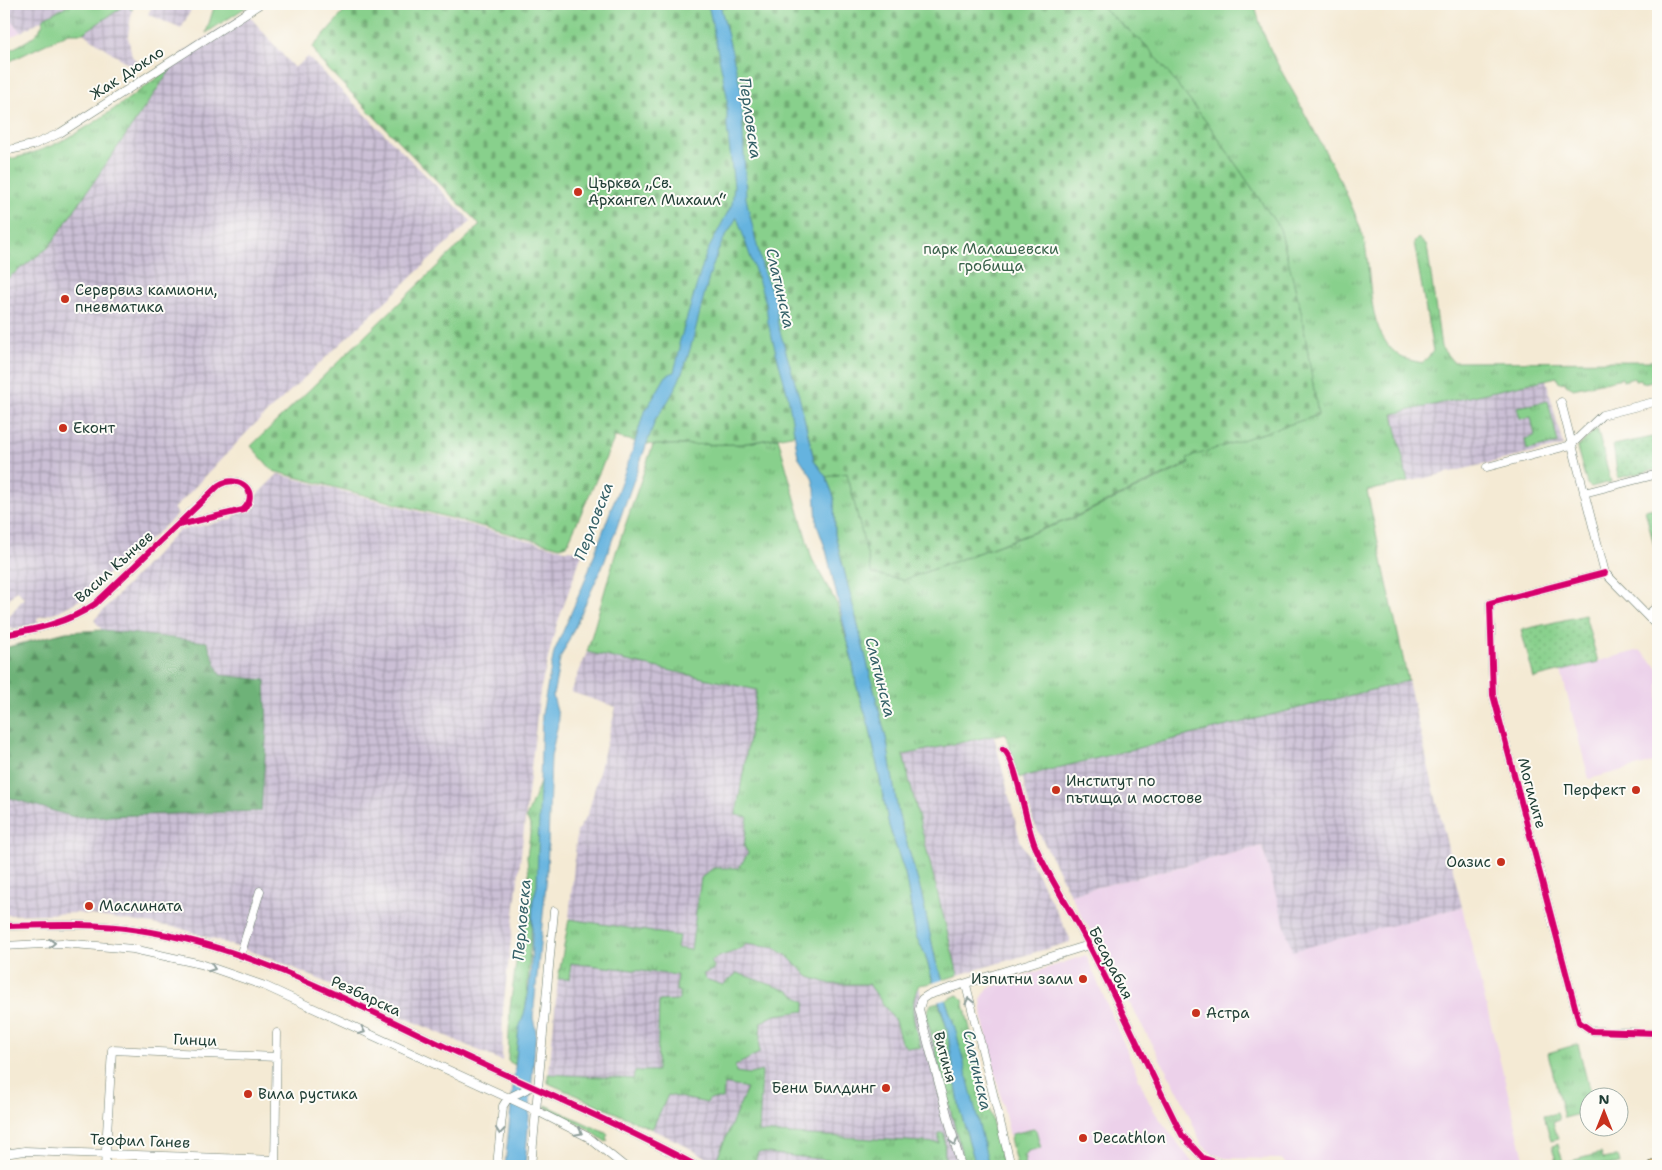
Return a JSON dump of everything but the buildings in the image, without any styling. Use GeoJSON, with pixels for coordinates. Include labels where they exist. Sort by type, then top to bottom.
{"type":"FeatureCollection","features":[{"type":"Feature","properties":{"kind":"main road"},"geometry":{"type":"LineString","coordinates":[[1653,1166],[1658,1165]]}},
{"type":"Feature","properties":{"kind":"street","name":"Жак Дюкло"},"geometry":{"type":"LineString","coordinates":[[4,151],[33,145],[60,134],[260,4]]}},
{"type":"Feature","properties":{"kind":"street"},"geometry":{"type":"LineString","coordinates":[[1487,467],[1572,445],[1602,415],[1658,401]]}},
{"type":"Feature","properties":{"kind":"street"},"geometry":{"type":"LineString","coordinates":[[1561,402],[1605,573],[1658,627]]}},
{"type":"Feature","properties":{"kind":"street"},"geometry":{"type":"LineString","coordinates":[[1584,493],[1658,474]]}},
{"type":"Feature","properties":{"kind":"street","name":"Васил Кънчев"},"geometry":{"type":"LineString","coordinates":[[4,635],[26,631],[78,616],[95,604],[178,525],[224,482],[238,481],[247,488],[249,501],[242,510],[178,525]]}},
{"type":"Feature","properties":{"kind":"street","name":"Могилите"},"geometry":{"type":"LineString","coordinates":[[1605,573],[1490,603],[1493,695],[1579,1022],[1592,1031],[1658,1033]]}},
{"type":"Feature","properties":{"kind":"street"},"geometry":{"type":"LineString","coordinates":[[1648,615],[1658,606]]}},
{"type":"Feature","properties":{"kind":"street","name":"Бесарабия"},"geometry":{"type":"LineString","coordinates":[[1003,749],[1007,752],[1016,778],[1029,832],[1036,849],[1089,946],[1182,1135],[1203,1158],[1228,1166]]}},
{"type":"Feature","properties":{"kind":"street"},"geometry":{"type":"LineString","coordinates":[[240,956],[260,890]]}},
{"type":"Feature","properties":{"kind":"street"},"geometry":{"type":"LineString","coordinates":[[531,1166],[536,1110],[534,1088],[554,911]]}},
{"type":"Feature","properties":{"kind":"street","name":"Резбарска"},"geometry":{"type":"LineString","coordinates":[[4,926],[66,924],[140,930],[211,946],[240,956],[276,969],[534,1088],[697,1166]]}},
{"type":"Feature","properties":{"kind":"street"},"geometry":{"type":"LineString","coordinates":[[4,946],[62,943],[133,948],[201,964],[265,986],[536,1110],[588,1137],[624,1166]]}},
{"type":"Feature","properties":{"kind":"street","name":"Витиня"},"geometry":{"type":"LineString","coordinates":[[961,1166],[919,1010],[922,999],[928,995],[1089,946]]}},
{"type":"Feature","properties":{"kind":"street"},"geometry":{"type":"LineString","coordinates":[[966,985],[1011,1166]]}},
{"type":"Feature","properties":{"kind":"street"},"geometry":{"type":"LineString","coordinates":[[275,1163],[277,1032]]}},
{"type":"Feature","properties":{"kind":"street","name":"Гинци"},"geometry":{"type":"LineString","coordinates":[[105,1154],[112,1050],[276,1057]]}},
{"type":"Feature","properties":{"kind":"street"},"geometry":{"type":"LineString","coordinates":[[497,1166],[503,1106],[508,1098],[534,1088]]}},
{"type":"Feature","properties":{"kind":"street","name":"Теофил Ганев"},"geometry":{"type":"LineString","coordinates":[[4,1154],[25,1152],[105,1154],[275,1163]]}},
{"type":"Feature","properties":{"kind":"street"},"geometry":{"type":"LineString","coordinates":[[105,1154],[105,1166]]}},
{"type":"Feature","properties":{"kind":"shaded area"},"geometry":{"type":"Polygon","coordinates":[[[4,4],[70,4],[21,32],[4,12],[4,4]]]}},
{"type":"Feature","properties":{"kind":"shaded area"},"geometry":{"type":"Polygon","coordinates":[[[126,4],[132,10],[128,36],[132,56],[139,64],[131,66],[83,33],[126,4]]]}},
{"type":"Feature","properties":{"kind":"shaded area"},"geometry":{"type":"Polygon","coordinates":[[[153,4],[194,4],[181,29],[148,14],[153,4]]]}},
{"type":"Feature","properties":{"kind":"shaded area"},"geometry":{"type":"Polygon","coordinates":[[[4,12],[21,32],[4,40],[4,12]]]}},
{"type":"Feature","properties":{"kind":"shaded area"},"geometry":{"type":"Polygon","coordinates":[[[246,12],[294,68],[308,57],[471,221],[253,426],[174,509],[178,514],[131,557],[128,554],[78,601],[59,611],[37,618],[38,623],[13,630],[4,622],[24,598],[17,590],[4,604],[4,281],[49,247],[182,53],[246,12]]]}},
{"type":"Feature","properties":{"kind":"shaded area"},"geometry":{"type":"Polygon","coordinates":[[[1546,379],[1563,446],[1408,482],[1392,414],[1546,379]]]}},
{"type":"Feature","properties":{"kind":"shaded area"},"geometry":{"type":"Polygon","coordinates":[[[278,474],[565,550],[583,551],[555,630],[540,691],[503,1009],[502,1061],[271,958],[179,928],[77,913],[4,915],[4,796],[74,817],[261,811],[267,727],[265,680],[220,675],[207,642],[102,630],[94,620],[178,531],[232,519],[278,474]]]}},
{"type":"Feature","properties":{"kind":"shaded area"},"geometry":{"type":"Polygon","coordinates":[[[1640,650],[1658,668],[1658,761],[1589,779],[1561,671],[1640,650]]]}},
{"type":"Feature","properties":{"kind":"shaded area"},"geometry":{"type":"Polygon","coordinates":[[[587,652],[757,690],[737,815],[748,817],[912,960],[965,1166],[720,1166],[677,1141],[548,1083],[558,979],[569,919],[577,831],[588,814],[616,707],[571,692],[587,652]]]}},
{"type":"Feature","properties":{"kind":"shaded area"},"geometry":{"type":"Polygon","coordinates":[[[1408,681],[1462,907],[1292,951],[1262,846],[1070,894],[1033,821],[1022,776],[1408,681]]]}},
{"type":"Feature","properties":{"kind":"shaded area"},"geometry":{"type":"Polygon","coordinates":[[[994,736],[1020,840],[1070,938],[1070,942],[958,975],[903,755],[994,736]]]}},
{"type":"Feature","properties":{"kind":"shaded area"},"geometry":{"type":"Polygon","coordinates":[[[1262,846],[1293,950],[1462,907],[1526,1166],[1290,1166],[1281,1159],[1225,1158],[1213,1154],[1202,1145],[1181,1097],[1070,894],[1262,846]]]}},
{"type":"Feature","properties":{"kind":"shaded area"},"geometry":{"type":"Polygon","coordinates":[[[1086,955],[1148,1100],[1156,1114],[1195,1166],[1017,1166],[983,1020],[981,999],[988,988],[1086,955]]]}},
{"type":"Feature","properties":{"kind":"green space"},"geometry":{"type":"Polygon","coordinates":[[[70,4],[134,4],[132,10],[126,5],[83,33],[69,33],[4,64],[4,53],[29,40],[39,31],[44,18],[70,4]]]}},
{"type":"Feature","properties":{"kind":"green space"},"geometry":{"type":"Polygon","coordinates":[[[215,4],[251,4],[206,33],[215,4]]]}},
{"type":"Feature","properties":{"kind":"green space","name":"парк Малашевски гробища"},"geometry":{"type":"Polygon","coordinates":[[[351,4],[1098,4],[1147,46],[1211,128],[1280,229],[1301,311],[1318,415],[1187,458],[1189,463],[1072,518],[904,580],[872,574],[847,473],[826,477],[814,460],[808,432],[741,444],[653,445],[615,437],[567,545],[560,547],[273,471],[251,446],[480,225],[320,61],[313,47],[351,4]]]}},
{"type":"Feature","properties":{"kind":"green space"},"geometry":{"type":"Polygon","coordinates":[[[1098,4],[1255,4],[1271,52],[1331,163],[1355,213],[1365,245],[1371,297],[1379,329],[1387,343],[1400,357],[1423,363],[1433,351],[1414,242],[1418,238],[1427,246],[1441,347],[1453,362],[1658,361],[1658,380],[1642,383],[1641,380],[1635,381],[1634,378],[1623,381],[1622,378],[1573,389],[1566,385],[1565,382],[1559,383],[1557,377],[1393,414],[1408,482],[1367,491],[1408,681],[1017,778],[1006,733],[903,755],[958,975],[943,980],[936,962],[921,892],[898,813],[887,742],[835,534],[834,497],[826,477],[847,473],[872,574],[904,580],[1074,518],[1189,464],[1186,458],[1318,415],[1301,311],[1280,229],[1211,128],[1147,46],[1098,4]]]}},
{"type":"Feature","properties":{"kind":"green space"},"geometry":{"type":"Polygon","coordinates":[[[173,66],[49,247],[4,281],[4,160],[28,155],[72,136],[114,109],[173,66]]]}},
{"type":"Feature","properties":{"kind":"green space"},"geometry":{"type":"Polygon","coordinates":[[[1548,401],[1558,443],[1527,450],[1525,439],[1535,436],[1531,417],[1520,419],[1517,407],[1548,401]]]}},
{"type":"Feature","properties":{"kind":"green space"},"geometry":{"type":"Polygon","coordinates":[[[1597,428],[1611,482],[1591,487],[1587,484],[1577,448],[1597,428]]]}},
{"type":"Feature","properties":{"kind":"green space"},"geometry":{"type":"Polygon","coordinates":[[[1658,436],[1658,469],[1618,478],[1613,445],[1658,436]]]}},
{"type":"Feature","properties":{"kind":"green space"},"geometry":{"type":"Polygon","coordinates":[[[778,438],[812,559],[837,604],[853,664],[856,684],[870,729],[889,826],[905,873],[916,936],[925,954],[933,983],[919,985],[913,1002],[913,1016],[921,1048],[907,1047],[901,1042],[895,1021],[869,984],[831,984],[809,977],[786,955],[775,948],[746,944],[738,950],[711,961],[715,969],[703,974],[705,979],[723,985],[737,973],[789,991],[805,1002],[805,1011],[775,1015],[761,1022],[759,1053],[735,1066],[736,1072],[750,1074],[762,1071],[759,1132],[939,1143],[939,1133],[944,1133],[945,1164],[902,1166],[758,1152],[754,1166],[720,1166],[715,1163],[747,1088],[724,1084],[723,1099],[709,1099],[707,1103],[668,1095],[652,1129],[548,1083],[548,1074],[633,1079],[635,1071],[657,1071],[659,1001],[679,1000],[679,991],[676,991],[677,975],[571,963],[569,979],[558,979],[569,919],[679,936],[677,948],[691,950],[701,878],[713,868],[739,868],[748,853],[744,846],[748,817],[736,815],[757,690],[587,652],[616,552],[653,445],[741,444],[778,438]]]}},
{"type":"Feature","properties":{"kind":"green space"},"geometry":{"type":"Polygon","coordinates":[[[1658,507],[1658,561],[1645,510],[1658,507]]]}},
{"type":"Feature","properties":{"kind":"green space"},"geometry":{"type":"Polygon","coordinates":[[[1585,615],[1598,662],[1534,678],[1521,630],[1585,615]]]}},
{"type":"Feature","properties":{"kind":"green space"},"geometry":{"type":"Polygon","coordinates":[[[102,630],[207,642],[220,675],[265,680],[267,727],[261,811],[74,817],[4,796],[4,648],[66,632],[102,630]]]}},
{"type":"Feature","properties":{"kind":"green space"},"geometry":{"type":"Polygon","coordinates":[[[541,780],[537,886],[533,900],[527,998],[524,1016],[519,1028],[515,1065],[508,1061],[510,1008],[519,940],[530,885],[527,857],[531,826],[526,818],[541,780]]]}},
{"type":"Feature","properties":{"kind":"green space"},"geometry":{"type":"Polygon","coordinates":[[[958,995],[963,1000],[1003,1166],[989,1166],[983,1146],[958,1042],[945,1000],[958,995]]]}},
{"type":"Feature","properties":{"kind":"green space"},"geometry":{"type":"Polygon","coordinates":[[[938,1002],[947,1028],[960,1110],[976,1166],[965,1166],[926,1015],[931,1004],[938,1002]]]}},
{"type":"Feature","properties":{"kind":"green space"},"geometry":{"type":"Polygon","coordinates":[[[1578,1044],[1589,1088],[1580,1088],[1580,1114],[1564,1118],[1548,1053],[1578,1044]]]}},
{"type":"Feature","properties":{"kind":"green space"},"geometry":{"type":"Polygon","coordinates":[[[546,1105],[608,1134],[606,1138],[608,1140],[606,1142],[588,1129],[545,1107],[546,1105]]]}},
{"type":"Feature","properties":{"kind":"green space"},"geometry":{"type":"Polygon","coordinates":[[[1557,1113],[1559,1120],[1553,1122],[1558,1139],[1551,1141],[1544,1116],[1557,1113]]]}},
{"type":"Feature","properties":{"kind":"green space"},"geometry":{"type":"Polygon","coordinates":[[[1036,1130],[1041,1148],[1028,1151],[1025,1156],[1024,1166],[1017,1166],[1010,1139],[1012,1134],[1036,1130]]]}},
{"type":"Feature","properties":{"kind":"green space"},"geometry":{"type":"Polygon","coordinates":[[[1558,1144],[1563,1163],[1601,1153],[1603,1159],[1618,1156],[1620,1164],[1557,1166],[1552,1146],[1558,1144]]]}},
{"type":"Feature","properties":{"kind":"water"},"geometry":{"type":"Polygon","coordinates":[[[708,4],[720,4],[741,89],[746,198],[754,233],[764,274],[776,301],[778,325],[799,396],[814,460],[826,477],[834,497],[835,534],[887,742],[898,813],[921,892],[936,962],[943,980],[946,1001],[956,1031],[989,1166],[976,1166],[960,1110],[947,1028],[925,954],[916,936],[905,873],[889,826],[870,729],[856,684],[826,550],[817,525],[815,489],[812,477],[798,456],[788,396],[768,323],[766,303],[737,217],[718,251],[687,359],[679,380],[669,400],[656,418],[604,563],[560,659],[553,696],[559,719],[551,756],[547,873],[533,1018],[536,1031],[525,1166],[505,1166],[519,1028],[524,1015],[529,983],[533,900],[537,886],[542,714],[554,652],[584,583],[633,449],[643,415],[666,376],[674,372],[680,349],[679,344],[706,254],[732,204],[734,186],[727,127],[727,96],[708,4]]]}},
{"type":"Feature","properties":{"kind":"pier"},"geometry":{"type":"Polygon","coordinates":[[[945,979],[948,999],[936,1002],[930,984],[945,979]]]}},
{"type":"Feature","properties":{"kind":"cycle path"},"geometry":{"type":"LineString","coordinates":[[4,635],[40,628],[63,621],[85,611],[95,604],[219,485],[234,481],[241,483],[249,491],[248,504],[243,510],[179,525]]}},
{"type":"Feature","properties":{"kind":"cycle path"},"geometry":{"type":"LineString","coordinates":[[1605,573],[1490,603],[1493,695],[1579,1022],[1592,1031],[1658,1033]]}},
{"type":"Feature","properties":{"kind":"cycle path"},"geometry":{"type":"LineString","coordinates":[[1003,749],[1013,766],[1036,848],[1113,992],[1182,1135],[1203,1158],[1228,1166]]}},
{"type":"Feature","properties":{"kind":"cycle path"},"geometry":{"type":"LineString","coordinates":[[4,926],[105,926],[182,938],[225,950],[267,965],[349,1000],[469,1058],[612,1123],[697,1166]]}},
{"type":"Feature","properties":{"kind":"place","name":"Църква „Св. Архангел Михаил“"},"geometry":{"type":"Point","coordinates":[578,192]}},
{"type":"Feature","properties":{"kind":"place","name":"Серврвиз камиони, пневматика"},"geometry":{"type":"Point","coordinates":[65,299]}},
{"type":"Feature","properties":{"kind":"place","name":"Еконт"},"geometry":{"type":"Point","coordinates":[63,428]}},
{"type":"Feature","properties":{"kind":"place","name":"Институт по пътища и мостове"},"geometry":{"type":"Point","coordinates":[1056,790]}},
{"type":"Feature","properties":{"kind":"place","name":"Перфект"},"geometry":{"type":"Point","coordinates":[1636,790]}},
{"type":"Feature","properties":{"kind":"place","name":"Оазис"},"geometry":{"type":"Point","coordinates":[1501,862]}},
{"type":"Feature","properties":{"kind":"place","name":"Маслината"},"geometry":{"type":"Point","coordinates":[89,906]}},
{"type":"Feature","properties":{"kind":"place","name":"Изпитни зали"},"geometry":{"type":"Point","coordinates":[1083,979]}},
{"type":"Feature","properties":{"kind":"place","name":"Астра"},"geometry":{"type":"Point","coordinates":[1196,1013]}},
{"type":"Feature","properties":{"kind":"place","name":"Бени Билдинг"},"geometry":{"type":"Point","coordinates":[886,1088]}},
{"type":"Feature","properties":{"kind":"place","name":"Вила рустика"},"geometry":{"type":"Point","coordinates":[248,1094]}},
{"type":"Feature","properties":{"kind":"place","name":"Decathlon"},"geometry":{"type":"Point","coordinates":[1083,1138]}},
{"type":"Feature","properties":{"kind":"water label","name":"Перловска"},"geometry":{"type":"Point","coordinates":[751,118]}},
{"type":"Feature","properties":{"kind":"water label","name":"Слатинска"},"geometry":{"type":"Point","coordinates":[781,288]}},
{"type":"Feature","properties":{"kind":"water label","name":"Перловска"},"geometry":{"type":"Point","coordinates":[593,521]}},
{"type":"Feature","properties":{"kind":"water label","name":"Слатинска"},"geometry":{"type":"Point","coordinates":[881,677]}},
{"type":"Feature","properties":{"kind":"water label","name":"Перловска"},"geometry":{"type":"Point","coordinates":[521,920]}},
{"type":"Feature","properties":{"kind":"water label","name":"Слатинска"},"geometry":{"type":"Point","coordinates":[978,1070]}}]}
